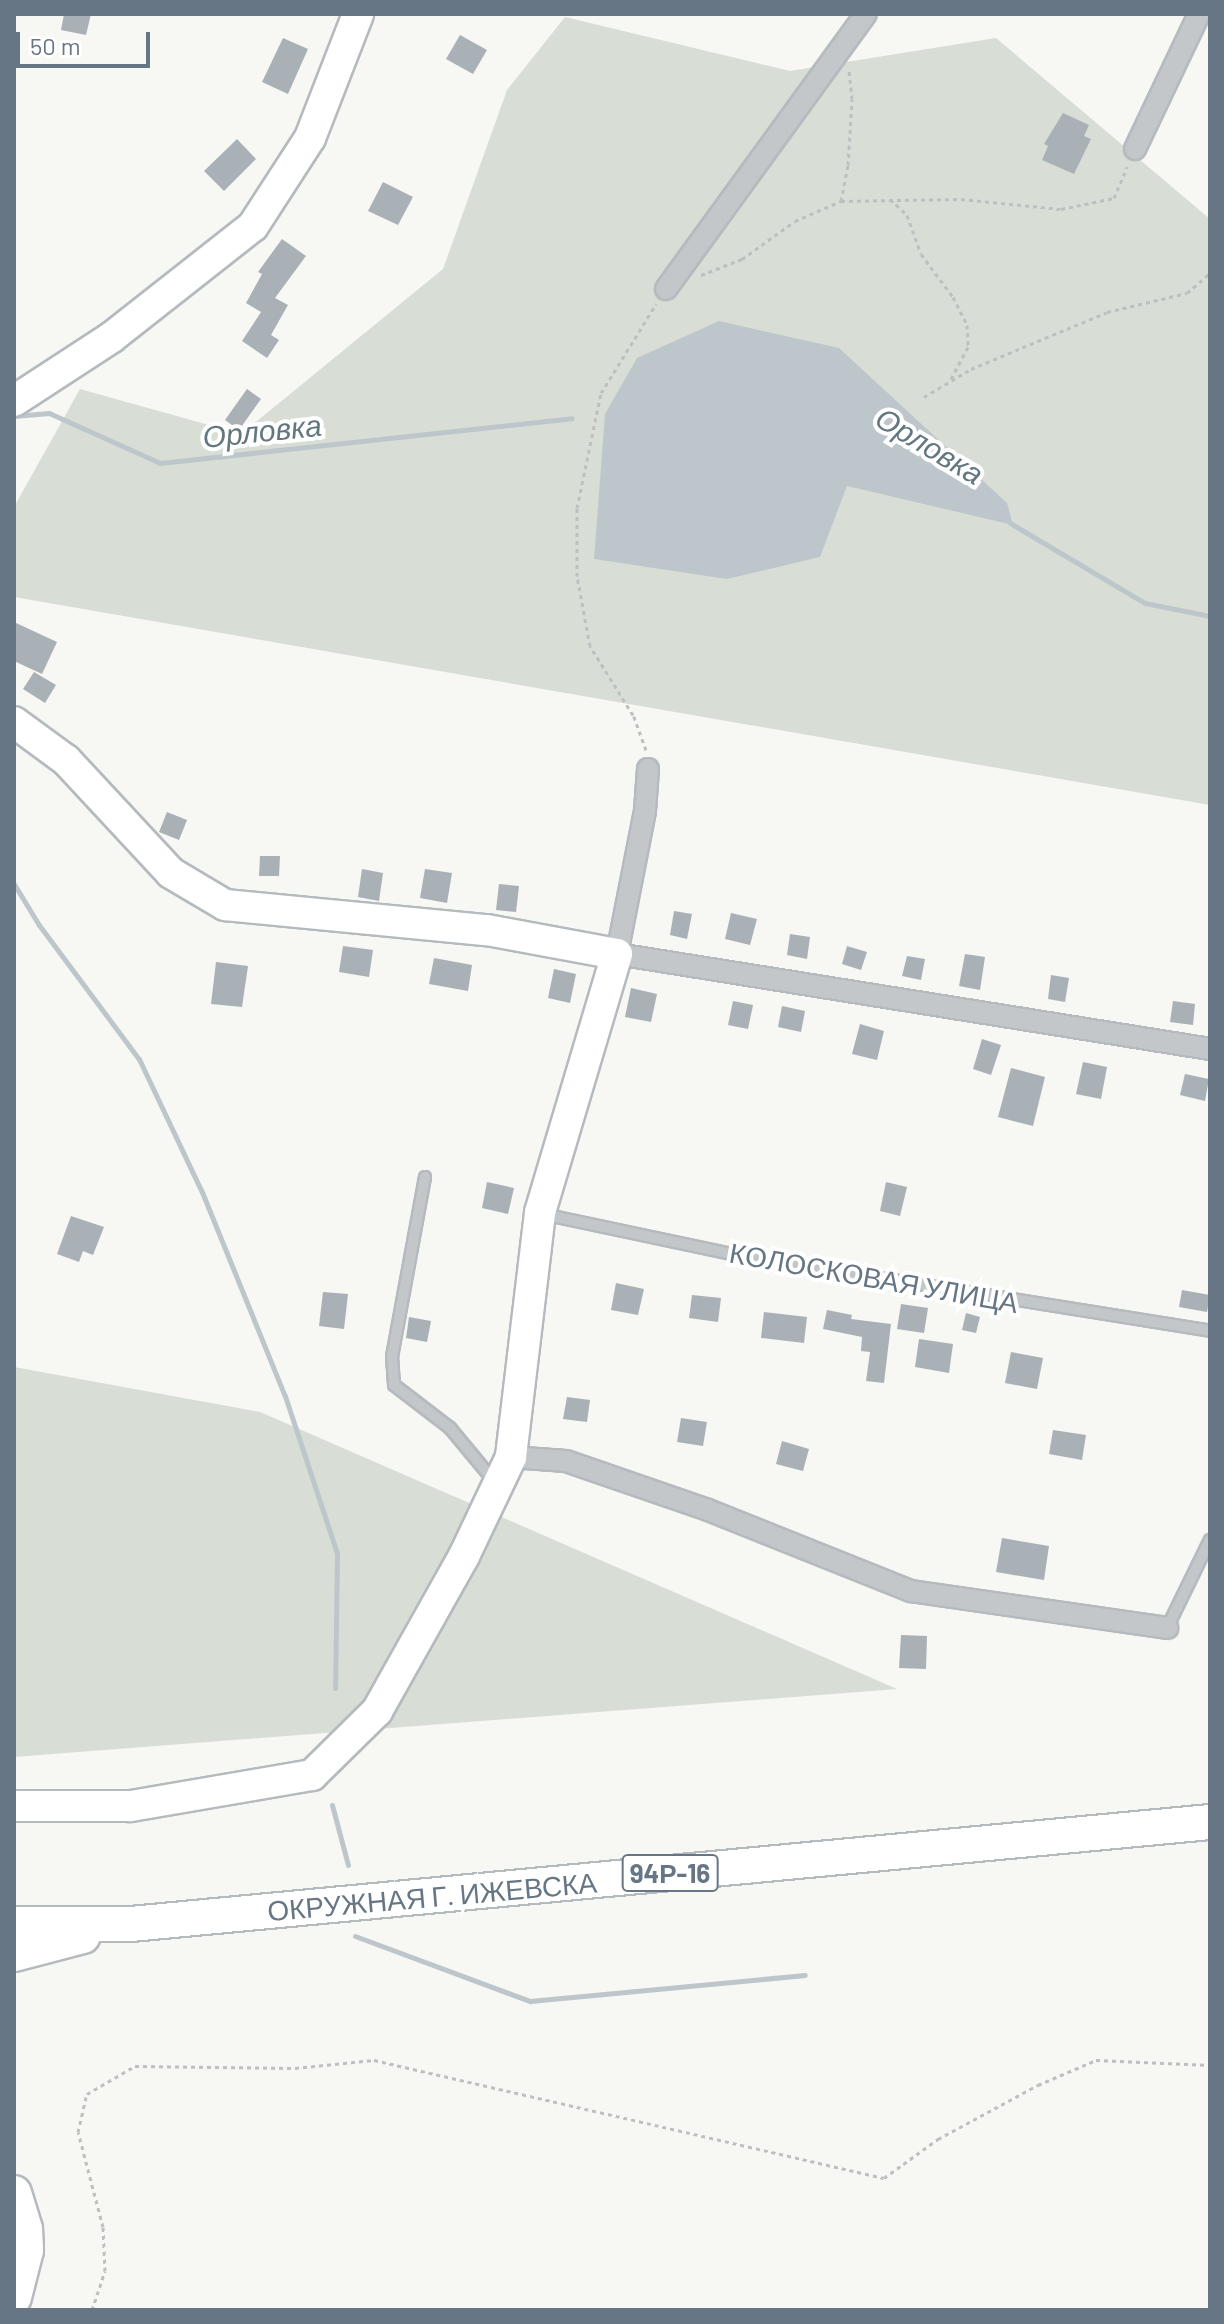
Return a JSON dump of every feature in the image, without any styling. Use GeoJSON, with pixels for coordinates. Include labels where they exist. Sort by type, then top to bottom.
{"type":"FeatureCollection","features":[{"type":"Feature","properties":{"kind":"main road","name":"ОКРУЖНАЯ Г. ИЖЕВСКА"},"geometry":{"type":"LineString","coordinates":[[14,1924],[131,1924],[1210,1822]]}},
{"type":"Feature","properties":{"kind":"main road","name":"ОКРУЖНАЯ Г. ИЖЕВСКА"},"geometry":{"type":"LineString","coordinates":[[14,1954],[131,1924]]}},
{"type":"Feature","properties":{"kind":"main road"},"geometry":{"type":"LineString","coordinates":[[14,2193],[25,2229],[26,2250],[14,2297]]}},
{"type":"Feature","properties":{"kind":"street"},"geometry":{"type":"LineString","coordinates":[[14,401],[112,337],[253,226],[310,138],[358,14]]}},
{"type":"Feature","properties":{"kind":"street"},"geometry":{"type":"LineString","coordinates":[[666,289],[866,14]]}},
{"type":"Feature","properties":{"kind":"street"},"geometry":{"type":"LineString","coordinates":[[1135,149],[1199,14]]}},
{"type":"Feature","properties":{"kind":"street"},"geometry":{"type":"LineString","coordinates":[[14,722],[66,760],[171,873],[225,905],[487,930],[617,954],[1210,1049]]}},
{"type":"Feature","properties":{"kind":"street"},"geometry":{"type":"LineString","coordinates":[[14,1806],[130,1806],[312,1775],[377,1711],[464,1556],[511,1457],[540,1213],[617,954],[645,811],[648,769]]}},
{"type":"Feature","properties":{"kind":"street"},"geometry":{"type":"LineString","coordinates":[[511,1457],[566,1461],[708,1510],[911,1591],[1167,1628]]}},
{"type":"Feature","properties":{"kind":"lane"},"geometry":{"type":"LineString","coordinates":[[425,1177],[392,1356],[394,1385],[450,1428],[498,1485]]}},
{"type":"Feature","properties":{"kind":"lane","name":"КОЛОСКОВАЯ УЛИЦА"},"geometry":{"type":"LineString","coordinates":[[540,1213],[752,1258],[1210,1331]]}},
{"type":"Feature","properties":{"kind":"lane"},"geometry":{"type":"LineString","coordinates":[[1167,1628],[1210,1540]]}},
{"type":"Feature","properties":{"kind":"path"},"geometry":{"type":"LineString","coordinates":[[841,201],[852,99],[847,41]]}},
{"type":"Feature","properties":{"kind":"path"},"geometry":{"type":"LineString","coordinates":[[648,769],[633,715],[590,646],[577,576],[577,508],[601,393],[666,289],[742,259],[795,221],[841,201],[961,199],[1061,209],[1114,198],[1135,149]]}},
{"type":"Feature","properties":{"kind":"path"},"geometry":{"type":"LineString","coordinates":[[890,199],[907,215],[921,254],[953,297],[967,325],[968,347],[951,379]]}},
{"type":"Feature","properties":{"kind":"path"},"geometry":{"type":"LineString","coordinates":[[924,397],[951,379],[1107,312],[1187,293],[1210,273]]}},
{"type":"Feature","properties":{"kind":"path"},"geometry":{"type":"LineString","coordinates":[[92,2310],[105,2271],[103,2227],[78,2132],[87,2094],[135,2066],[295,2068],[374,2060],[884,2178],[938,2139],[1038,2085],[1096,2060],[1210,2065]]}},
{"type":"Feature","properties":{"kind":"shaded area"},"geometry":{"type":"Polygon","coordinates":[[[565,17],[790,71],[996,38],[1210,219],[1210,805],[14,597],[14,507],[80,389],[241,434],[443,269],[507,90],[565,17]]]}},
{"type":"Feature","properties":{"kind":"shaded area"},"geometry":{"type":"Polygon","coordinates":[[[14,1367],[260,1412],[897,1689],[14,1757],[14,1367]]]}},
{"type":"Feature","properties":{"kind":"water"},"geometry":{"type":"Polygon","coordinates":[[[719,321],[839,348],[1007,503],[1013,525],[847,486],[820,557],[727,579],[594,559],[605,414],[637,358],[719,321]]]}},
{"type":"Feature","properties":{"kind":"building"},"geometry":{"type":"Polygon","coordinates":[[[64,14],[91,14],[86,35],[61,30],[64,14]]]}},
{"type":"Feature","properties":{"kind":"building"},"geometry":{"type":"Polygon","coordinates":[[[460,35],[487,50],[473,74],[446,59],[460,35]]]}},
{"type":"Feature","properties":{"kind":"building"},"geometry":{"type":"Polygon","coordinates":[[[283,38],[308,49],[288,94],[262,82],[283,38]]]}},
{"type":"Feature","properties":{"kind":"building"},"geometry":{"type":"Polygon","coordinates":[[[1063,113],[1089,125],[1084,136],[1091,139],[1074,174],[1042,160],[1048,146],[1044,144],[1063,113]]]}},
{"type":"Feature","properties":{"kind":"building"},"geometry":{"type":"Polygon","coordinates":[[[237,139],[256,159],[224,191],[204,171],[237,139]]]}},
{"type":"Feature","properties":{"kind":"building"},"geometry":{"type":"Polygon","coordinates":[[[383,182],[413,197],[398,225],[368,211],[383,182]]]}},
{"type":"Feature","properties":{"kind":"building"},"geometry":{"type":"Polygon","coordinates":[[[282,239],[306,256],[275,298],[288,305],[271,335],[279,340],[267,358],[242,341],[261,312],[246,303],[262,274],[258,272],[282,239]]]}},
{"type":"Feature","properties":{"kind":"building"},"geometry":{"type":"Polygon","coordinates":[[[247,389],[261,399],[239,430],[225,420],[247,389]]]}},
{"type":"Feature","properties":{"kind":"building"},"geometry":{"type":"Polygon","coordinates":[[[14,622],[57,642],[42,674],[14,661],[14,622]]]}},
{"type":"Feature","properties":{"kind":"building"},"geometry":{"type":"Polygon","coordinates":[[[34,672],[56,685],[45,703],[23,689],[34,672]]]}},
{"type":"Feature","properties":{"kind":"building"},"geometry":{"type":"Polygon","coordinates":[[[167,812],[187,820],[179,840],[159,832],[167,812]]]}},
{"type":"Feature","properties":{"kind":"building"},"geometry":{"type":"Polygon","coordinates":[[[260,856],[280,856],[279,876],[259,876],[260,856]]]}},
{"type":"Feature","properties":{"kind":"building"},"geometry":{"type":"Polygon","coordinates":[[[362,869],[383,873],[379,901],[358,897],[362,869]]]}},
{"type":"Feature","properties":{"kind":"building"},"geometry":{"type":"Polygon","coordinates":[[[425,869],[452,873],[447,903],[420,898],[425,869]]]}},
{"type":"Feature","properties":{"kind":"building"},"geometry":{"type":"Polygon","coordinates":[[[499,884],[519,886],[516,912],[496,910],[499,884]]]}},
{"type":"Feature","properties":{"kind":"building"},"geometry":{"type":"Polygon","coordinates":[[[674,911],[692,914],[687,939],[670,935],[674,911]]]}},
{"type":"Feature","properties":{"kind":"building"},"geometry":{"type":"Polygon","coordinates":[[[731,913],[757,919],[750,945],[725,939],[731,913]]]}},
{"type":"Feature","properties":{"kind":"building"},"geometry":{"type":"Polygon","coordinates":[[[790,934],[810,937],[807,959],[787,955],[790,934]]]}},
{"type":"Feature","properties":{"kind":"building"},"geometry":{"type":"Polygon","coordinates":[[[343,946],[373,950],[369,977],[339,972],[343,946]]]}},
{"type":"Feature","properties":{"kind":"building"},"geometry":{"type":"Polygon","coordinates":[[[847,946],[867,952],[861,970],[842,964],[847,946]]]}},
{"type":"Feature","properties":{"kind":"building"},"geometry":{"type":"Polygon","coordinates":[[[965,954],[985,957],[980,990],[959,986],[965,954]]]}},
{"type":"Feature","properties":{"kind":"building"},"geometry":{"type":"Polygon","coordinates":[[[907,956],[925,959],[921,980],[902,976],[907,956]]]}},
{"type":"Feature","properties":{"kind":"building"},"geometry":{"type":"Polygon","coordinates":[[[434,958],[472,965],[468,991],[429,984],[434,958]]]}},
{"type":"Feature","properties":{"kind":"building"},"geometry":{"type":"Polygon","coordinates":[[[216,962],[248,966],[242,1007],[211,1004],[216,962]]]}},
{"type":"Feature","properties":{"kind":"building"},"geometry":{"type":"Polygon","coordinates":[[[554,969],[576,974],[570,1003],[548,998],[554,969]]]}},
{"type":"Feature","properties":{"kind":"building"},"geometry":{"type":"Polygon","coordinates":[[[1051,975],[1069,978],[1065,1002],[1048,999],[1051,975]]]}},
{"type":"Feature","properties":{"kind":"building"},"geometry":{"type":"Polygon","coordinates":[[[631,988],[657,994],[651,1022],[625,1017],[631,988]]]}},
{"type":"Feature","properties":{"kind":"building"},"geometry":{"type":"Polygon","coordinates":[[[733,1001],[753,1005],[748,1029],[728,1025],[733,1001]]]}},
{"type":"Feature","properties":{"kind":"building"},"geometry":{"type":"Polygon","coordinates":[[[1173,1001],[1195,1004],[1193,1025],[1170,1022],[1173,1001]]]}},
{"type":"Feature","properties":{"kind":"building"},"geometry":{"type":"Polygon","coordinates":[[[782,1006],[805,1011],[801,1032],[778,1027],[782,1006]]]}},
{"type":"Feature","properties":{"kind":"building"},"geometry":{"type":"Polygon","coordinates":[[[860,1024],[884,1031],[877,1060],[852,1054],[860,1024]]]}},
{"type":"Feature","properties":{"kind":"building"},"geometry":{"type":"Polygon","coordinates":[[[982,1039],[1001,1045],[991,1075],[973,1069],[982,1039]]]}},
{"type":"Feature","properties":{"kind":"building"},"geometry":{"type":"Polygon","coordinates":[[[1083,1062],[1107,1067],[1101,1099],[1076,1094],[1083,1062]]]}},
{"type":"Feature","properties":{"kind":"building"},"geometry":{"type":"Polygon","coordinates":[[[1011,1068],[1045,1077],[1033,1126],[998,1117],[1011,1068]]]}},
{"type":"Feature","properties":{"kind":"building"},"geometry":{"type":"Polygon","coordinates":[[[1185,1074],[1209,1079],[1205,1101],[1180,1095],[1185,1074]]]}},
{"type":"Feature","properties":{"kind":"building"},"geometry":{"type":"Polygon","coordinates":[[[487,1182],[514,1188],[508,1214],[482,1208],[487,1182]]]}},
{"type":"Feature","properties":{"kind":"building"},"geometry":{"type":"Polygon","coordinates":[[[886,1182],[907,1187],[900,1216],[880,1211],[886,1182]]]}},
{"type":"Feature","properties":{"kind":"building"},"geometry":{"type":"Polygon","coordinates":[[[71,1216],[104,1227],[93,1255],[83,1251],[79,1262],[57,1254],[71,1216]]]}},
{"type":"Feature","properties":{"kind":"building"},"geometry":{"type":"Polygon","coordinates":[[[616,1283],[644,1289],[638,1315],[611,1310],[616,1283]]]}},
{"type":"Feature","properties":{"kind":"building"},"geometry":{"type":"Polygon","coordinates":[[[1182,1290],[1210,1295],[1207,1312],[1179,1307],[1182,1290]]]}},
{"type":"Feature","properties":{"kind":"building"},"geometry":{"type":"Polygon","coordinates":[[[323,1292],[348,1294],[344,1329],[319,1326],[323,1292]]]}},
{"type":"Feature","properties":{"kind":"building"},"geometry":{"type":"Polygon","coordinates":[[[692,1295],[721,1298],[718,1322],[689,1318],[692,1295]]]}},
{"type":"Feature","properties":{"kind":"building"},"geometry":{"type":"Polygon","coordinates":[[[901,1304],[928,1308],[924,1333],[897,1329],[901,1304]]]}},
{"type":"Feature","properties":{"kind":"building"},"geometry":{"type":"Polygon","coordinates":[[[827,1310],[852,1315],[851,1319],[891,1324],[884,1383],[866,1381],[870,1352],[861,1351],[862,1337],[823,1329],[827,1310]]]}},
{"type":"Feature","properties":{"kind":"building"},"geometry":{"type":"Polygon","coordinates":[[[764,1312],[807,1317],[804,1343],[761,1338],[764,1312]]]}},
{"type":"Feature","properties":{"kind":"building"},"geometry":{"type":"Polygon","coordinates":[[[966,1313],[980,1317],[976,1333],[962,1330],[966,1313]]]}},
{"type":"Feature","properties":{"kind":"building"},"geometry":{"type":"Polygon","coordinates":[[[409,1317],[431,1321],[427,1342],[406,1338],[409,1317]]]}},
{"type":"Feature","properties":{"kind":"building"},"geometry":{"type":"Polygon","coordinates":[[[919,1339],[953,1344],[949,1373],[915,1367],[919,1339]]]}},
{"type":"Feature","properties":{"kind":"building"},"geometry":{"type":"Polygon","coordinates":[[[1011,1352],[1043,1358],[1037,1389],[1005,1383],[1011,1352]]]}},
{"type":"Feature","properties":{"kind":"building"},"geometry":{"type":"Polygon","coordinates":[[[567,1397],[590,1400],[587,1422],[563,1419],[567,1397]]]}},
{"type":"Feature","properties":{"kind":"building"},"geometry":{"type":"Polygon","coordinates":[[[681,1418],[707,1422],[703,1446],[677,1442],[681,1418]]]}},
{"type":"Feature","properties":{"kind":"building"},"geometry":{"type":"Polygon","coordinates":[[[1053,1430],[1086,1435],[1082,1460],[1049,1454],[1053,1430]]]}},
{"type":"Feature","properties":{"kind":"building"},"geometry":{"type":"Polygon","coordinates":[[[782,1441],[809,1449],[803,1471],[776,1464],[782,1441]]]}},
{"type":"Feature","properties":{"kind":"building"},"geometry":{"type":"Polygon","coordinates":[[[1002,1538],[1049,1546],[1044,1580],[996,1572],[1002,1538]]]}},
{"type":"Feature","properties":{"kind":"building"},"geometry":{"type":"Polygon","coordinates":[[[901,1635],[927,1636],[926,1669],[899,1668],[901,1635]]]}},
{"type":"Feature","properties":{"kind":"waterway","name":"Орловка"},"geometry":{"type":"LineString","coordinates":[[14,416],[49,413],[160,463],[572,418]]}},
{"type":"Feature","properties":{"kind":"waterway","name":"Орловка"},"geometry":{"type":"LineString","coordinates":[[1010,523],[1145,603],[1210,616]]}},
{"type":"Feature","properties":{"kind":"waterway"},"geometry":{"type":"LineString","coordinates":[[14,884],[39,925],[139,1059],[202,1192],[285,1396],[337,1553],[335,1688]]}},
{"type":"Feature","properties":{"kind":"waterway"},"geometry":{"type":"LineString","coordinates":[[332,1805],[348,1865]]}},
{"type":"Feature","properties":{"kind":"waterway"},"geometry":{"type":"LineString","coordinates":[[355,1936],[530,2001],[805,1975]]}}]}
